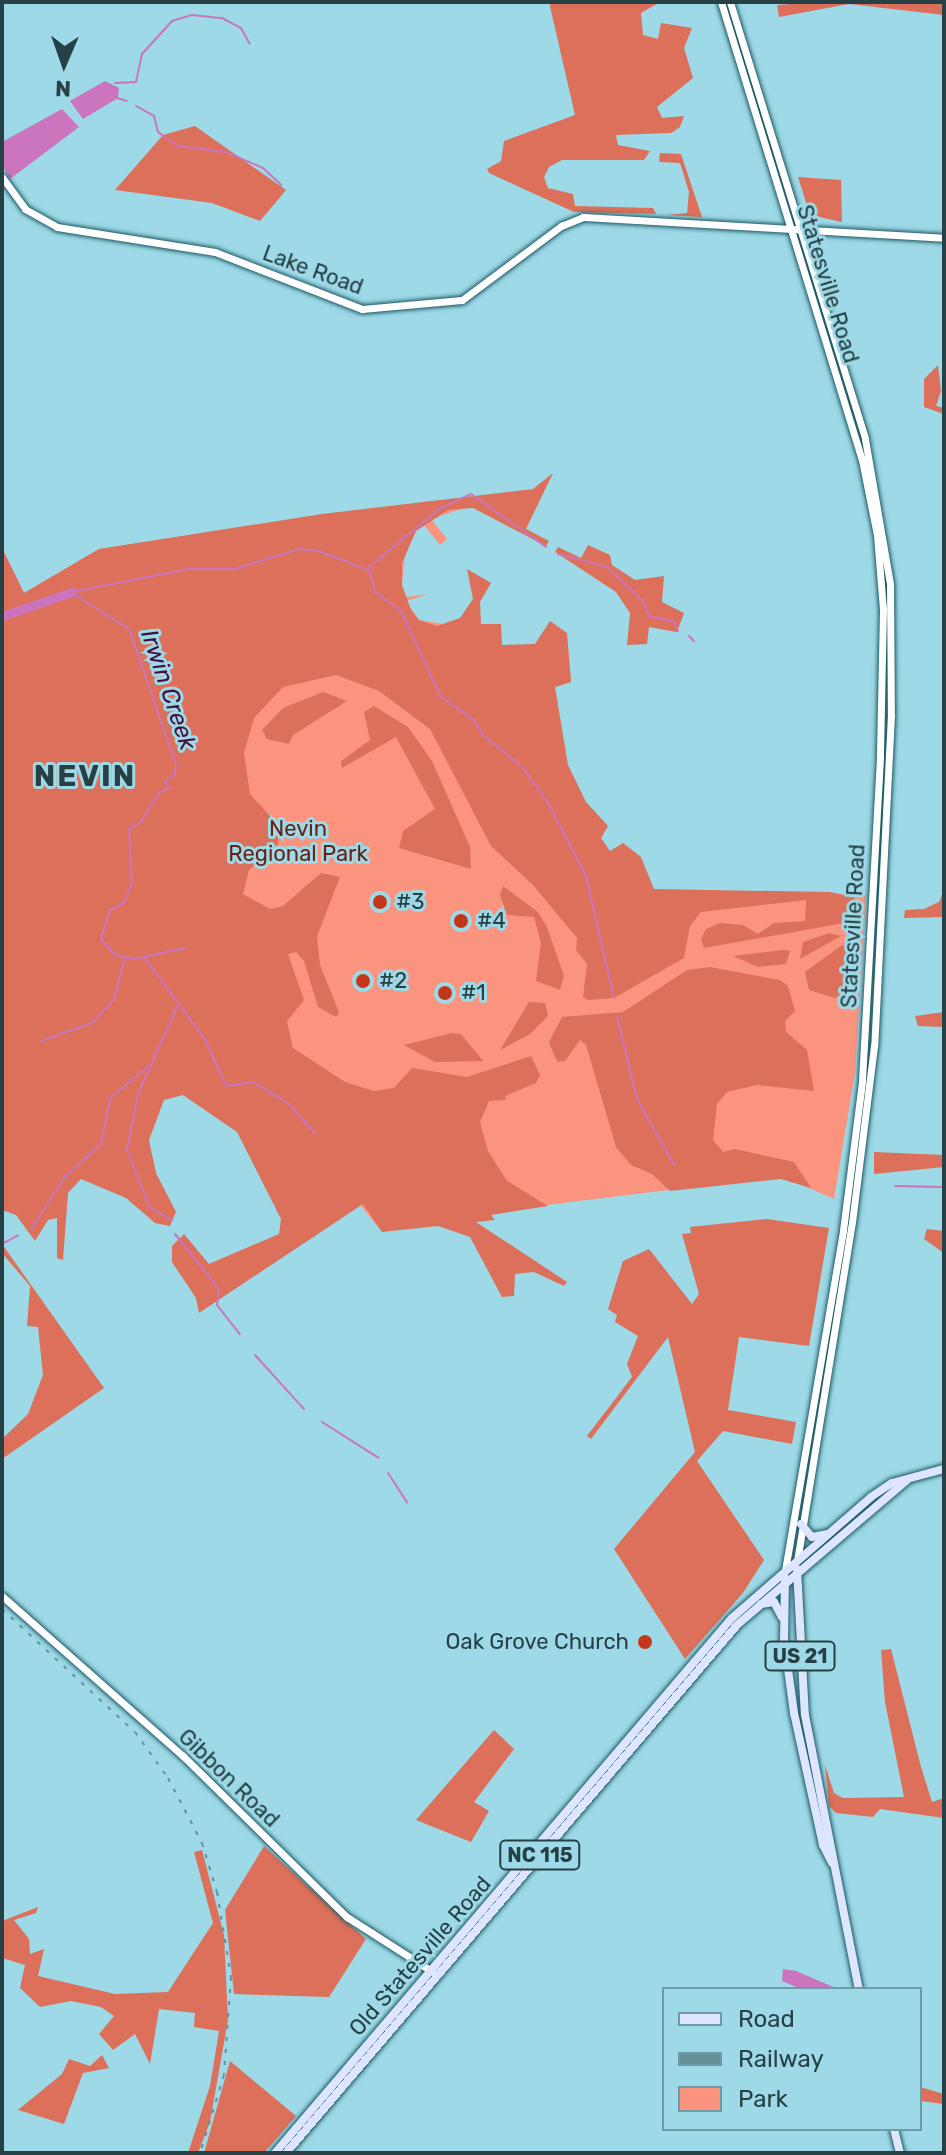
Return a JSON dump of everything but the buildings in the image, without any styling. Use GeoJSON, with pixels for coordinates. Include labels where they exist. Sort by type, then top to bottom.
{"type":"FeatureCollection","features":[{"type":"Feature","properties":{"kind":"main road","name":"Statesville Road"},"geometry":{"type":"LineString","coordinates":[[721,2],[862,460],[880,559],[884,646],[862,1082],[843,1231],[785,1570],[783,1620],[804,1739],[834,1842],[833,1863],[859,1987]]}},
{"type":"Feature","properties":{"kind":"main road","name":"Statesville Road"},"geometry":{"type":"LineString","coordinates":[[730,2],[802,229],[878,494],[890,569],[893,672],[874,1046],[852,1222],[797,1560],[804,1739]]}},
{"type":"Feature","properties":{"kind":"main road","name":"Lake Road"},"geometry":{"type":"LineString","coordinates":[[2,177],[25,209],[57,227],[215,252],[362,309],[462,300],[578,218],[944,238]]}},
{"type":"Feature","properties":{"kind":"main road"},"geometry":{"type":"LineString","coordinates":[[908,1480],[944,1469]]}},
{"type":"Feature","properties":{"kind":"main road","name":"Old Statesville Road"},"geometry":{"type":"LineString","coordinates":[[286,2153],[726,1625],[785,1570],[877,1493],[908,1480]]}},
{"type":"Feature","properties":{"kind":"main road","name":"Old Statesville Road"},"geometry":{"type":"LineString","coordinates":[[275,2153],[757,1606],[908,1480]]}},
{"type":"Feature","properties":{"kind":"main road"},"geometry":{"type":"LineString","coordinates":[[801,1524],[812,1537],[832,1532]]}},
{"type":"Feature","properties":{"kind":"main road","name":"Gibbon Road"},"geometry":{"type":"LineString","coordinates":[[2,1596],[183,1756],[347,1917],[435,1973]]}},
{"type":"Feature","properties":{"kind":"main road"},"geometry":{"type":"LineString","coordinates":[[757,1606],[774,1602],[783,1620]]}},
{"type":"Feature","properties":{"kind":"main road"},"geometry":{"type":"LineString","coordinates":[[894,2131],[900,2153]]}},
{"type":"Feature","properties":{"kind":"green space","name":"Nevin Regional Park"},"geometry":{"type":"Polygon","coordinates":[[[464,498],[464,508],[431,519],[447,539],[440,545],[424,525],[416,531],[405,553],[402,585],[406,597],[429,594],[406,601],[419,620],[444,624],[497,650],[568,648],[571,682],[555,687],[549,898],[866,894],[855,1073],[834,1199],[782,1176],[466,1215],[382,1232],[2,762],[2,548],[24,593],[99,549],[464,498]]]}},
{"type":"Feature","properties":{"kind":"shaded area"},"geometry":{"type":"Polygon","coordinates":[[[549,2],[660,2],[641,13],[643,35],[658,39],[661,23],[692,28],[684,48],[693,78],[657,107],[662,118],[684,116],[680,127],[671,133],[616,135],[618,145],[650,151],[644,160],[562,160],[549,167],[544,177],[548,188],[573,194],[575,206],[653,208],[656,214],[574,212],[489,173],[487,169],[501,161],[504,141],[575,115],[549,2]]]}},
{"type":"Feature","properties":{"kind":"shaded area"},"geometry":{"type":"Polygon","coordinates":[[[944,2],[944,15],[849,4],[779,17],[777,5],[944,2]]]}},
{"type":"Feature","properties":{"kind":"shaded area"},"geometry":{"type":"Polygon","coordinates":[[[105,81],[119,88],[118,98],[83,119],[70,101],[105,81]]]}},
{"type":"Feature","properties":{"kind":"shaded area"},"geometry":{"type":"Polygon","coordinates":[[[62,109],[79,127],[10,179],[2,165],[2,142],[62,109]]]}},
{"type":"Feature","properties":{"kind":"shaded area"},"geometry":{"type":"Polygon","coordinates":[[[195,126],[286,190],[260,221],[212,203],[115,190],[163,135],[195,126]]]}},
{"type":"Feature","properties":{"kind":"shaded area"},"geometry":{"type":"Polygon","coordinates":[[[660,153],[681,154],[702,217],[667,215],[687,213],[689,192],[680,163],[659,162],[660,153]]]}},
{"type":"Feature","properties":{"kind":"shaded area"},"geometry":{"type":"Polygon","coordinates":[[[798,177],[841,180],[842,222],[810,215],[798,177]]]}},
{"type":"Feature","properties":{"kind":"shaded area"},"geometry":{"type":"Polygon","coordinates":[[[938,365],[941,391],[936,406],[944,408],[944,414],[924,407],[924,379],[938,365]]]}},
{"type":"Feature","properties":{"kind":"shaded area"},"geometry":{"type":"Polygon","coordinates":[[[553,473],[526,529],[549,541],[546,546],[473,508],[448,510],[416,531],[402,563],[402,585],[411,610],[419,620],[437,626],[460,618],[473,599],[467,569],[491,583],[480,602],[481,624],[501,624],[502,645],[535,644],[550,621],[567,633],[571,682],[555,687],[568,765],[586,802],[608,826],[601,838],[610,851],[623,843],[641,857],[654,889],[830,892],[854,897],[861,920],[704,948],[701,939],[706,929],[720,923],[743,925],[758,934],[774,923],[805,921],[806,900],[701,912],[690,926],[684,958],[614,998],[588,1000],[583,997],[587,964],[576,950],[577,938],[533,885],[491,846],[430,729],[379,691],[336,675],[283,687],[254,718],[244,753],[250,794],[279,826],[278,844],[249,870],[243,894],[270,909],[283,906],[321,873],[340,877],[317,936],[320,965],[339,1012],[336,1017],[318,1007],[304,961],[296,952],[288,954],[304,1000],[287,1021],[293,1048],[345,1082],[374,1091],[394,1088],[412,1068],[467,1077],[531,1056],[540,1075],[536,1083],[505,1096],[506,1100],[489,1101],[480,1122],[488,1151],[507,1181],[548,1206],[491,1215],[495,1220],[476,1222],[567,1282],[564,1286],[534,1272],[515,1274],[514,1296],[502,1297],[470,1237],[438,1226],[382,1232],[363,1204],[199,1313],[196,1298],[172,1262],[172,1246],[184,1234],[209,1264],[279,1234],[281,1219],[237,1132],[183,1095],[164,1100],[149,1140],[156,1173],[176,1212],[170,1226],[155,1223],[126,1198],[81,1179],[68,1193],[63,1260],[57,1258],[57,1218],[48,1220],[35,1241],[16,1215],[2,1210],[2,548],[24,593],[99,549],[322,514],[533,489],[553,473]]]}},
{"type":"Feature","properties":{"kind":"shaded area"},"geometry":{"type":"Polygon","coordinates":[[[588,545],[610,555],[612,565],[635,580],[664,576],[662,602],[684,613],[677,632],[649,627],[647,644],[627,645],[630,613],[616,592],[555,552],[558,547],[581,558],[588,545]]]}},
{"type":"Feature","properties":{"kind":"shaded area"},"geometry":{"type":"Polygon","coordinates":[[[323,692],[347,701],[293,735],[289,744],[267,739],[262,730],[283,708],[323,692]]]}},
{"type":"Feature","properties":{"kind":"shaded area"},"geometry":{"type":"Polygon","coordinates":[[[374,706],[408,727],[432,761],[470,847],[471,869],[399,848],[403,831],[435,809],[396,737],[342,768],[341,761],[370,740],[364,712],[374,706]]]}},
{"type":"Feature","properties":{"kind":"shaded area"},"geometry":{"type":"Polygon","coordinates":[[[503,886],[538,912],[547,927],[564,976],[560,990],[536,981],[541,943],[534,917],[507,915],[500,895],[503,886]]]}},
{"type":"Feature","properties":{"kind":"shaded area"},"geometry":{"type":"Polygon","coordinates":[[[944,889],[944,917],[904,918],[905,910],[924,909],[939,902],[944,889]]]}},
{"type":"Feature","properties":{"kind":"shaded area"},"geometry":{"type":"Polygon","coordinates":[[[829,933],[841,936],[800,959],[803,942],[829,933]]]}},
{"type":"Feature","properties":{"kind":"shaded area"},"geometry":{"type":"Polygon","coordinates":[[[842,945],[858,956],[859,989],[834,998],[809,990],[805,972],[842,945]]]}},
{"type":"Feature","properties":{"kind":"shaded area"},"geometry":{"type":"Polygon","coordinates":[[[790,951],[786,964],[758,967],[733,956],[790,951]]]}},
{"type":"Feature","properties":{"kind":"shaded area"},"geometry":{"type":"Polygon","coordinates":[[[710,967],[780,980],[788,986],[795,1011],[785,1021],[786,1032],[807,1050],[814,1091],[757,1085],[727,1092],[717,1104],[713,1140],[723,1152],[735,1149],[794,1162],[811,1188],[781,1179],[670,1191],[652,1174],[631,1165],[616,1147],[586,1045],[580,1040],[565,1061],[558,1062],[554,1055],[549,1042],[562,1017],[623,1012],[687,970],[710,967]]]}},
{"type":"Feature","properties":{"kind":"shaded area"},"geometry":{"type":"Polygon","coordinates":[[[529,1002],[545,1003],[548,1016],[530,1034],[500,1050],[529,1002]]]}},
{"type":"Feature","properties":{"kind":"shaded area"},"geometry":{"type":"Polygon","coordinates":[[[944,1012],[944,1027],[918,1026],[915,1016],[944,1012]]]}},
{"type":"Feature","properties":{"kind":"shaded area"},"geometry":{"type":"Polygon","coordinates":[[[452,1033],[461,1034],[483,1061],[435,1062],[404,1045],[452,1033]]]}},
{"type":"Feature","properties":{"kind":"shaded area"},"geometry":{"type":"Polygon","coordinates":[[[874,1152],[944,1155],[944,1167],[874,1174],[874,1152]]]}},
{"type":"Feature","properties":{"kind":"shaded area"},"geometry":{"type":"Polygon","coordinates":[[[767,1219],[829,1228],[809,1346],[739,1337],[728,1410],[796,1422],[792,1444],[723,1431],[697,1461],[764,1560],[743,1593],[685,1659],[614,1549],[695,1452],[668,1337],[591,1439],[587,1436],[632,1377],[627,1364],[638,1336],[615,1322],[617,1315],[608,1309],[623,1261],[649,1249],[692,1304],[699,1294],[682,1234],[691,1233],[690,1227],[767,1219]]]}},
{"type":"Feature","properties":{"kind":"shaded area"},"geometry":{"type":"Polygon","coordinates":[[[927,1229],[944,1231],[944,1253],[924,1239],[927,1229]]]}},
{"type":"Feature","properties":{"kind":"shaded area"},"geometry":{"type":"Polygon","coordinates":[[[2,1244],[104,1388],[2,1459],[2,1439],[28,1414],[43,1375],[38,1327],[27,1326],[30,1286],[2,1253],[2,1244]]]}},
{"type":"Feature","properties":{"kind":"shaded area"},"geometry":{"type":"Polygon","coordinates":[[[891,1649],[921,1767],[932,1802],[944,1798],[944,1818],[880,1809],[873,1817],[836,1813],[829,1806],[825,1765],[834,1793],[843,1798],[904,1797],[885,1702],[881,1650],[891,1649]]]}},
{"type":"Feature","properties":{"kind":"shaded area"},"geometry":{"type":"Polygon","coordinates":[[[494,1730],[514,1749],[474,1802],[489,1811],[471,1842],[416,1820],[494,1730]]]}},
{"type":"Feature","properties":{"kind":"shaded area"},"geometry":{"type":"Polygon","coordinates":[[[264,1846],[366,1939],[329,1997],[234,1994],[225,1910],[264,1846]]]}},
{"type":"Feature","properties":{"kind":"shaded area"},"geometry":{"type":"Polygon","coordinates":[[[202,1850],[224,1935],[228,2020],[210,2122],[198,2153],[188,2153],[210,2086],[219,2031],[194,2027],[195,2013],[159,2009],[150,2064],[135,2034],[113,2050],[99,2034],[114,2016],[101,2007],[71,2001],[40,2007],[20,1988],[25,1965],[2,1958],[2,1921],[38,1907],[36,1913],[14,1920],[29,1939],[30,1954],[44,1949],[38,1976],[115,1994],[168,1992],[213,1923],[194,1852],[202,1850]]]}},
{"type":"Feature","properties":{"kind":"shaded area"},"geometry":{"type":"Polygon","coordinates":[[[783,1969],[796,1971],[833,1987],[796,1987],[782,1981],[783,1969]]]}},
{"type":"Feature","properties":{"kind":"shaded area"},"geometry":{"type":"Polygon","coordinates":[[[102,2055],[109,2068],[83,2073],[64,2124],[18,2110],[62,2074],[69,2059],[90,2066],[102,2055]]]}},
{"type":"Feature","properties":{"kind":"shaded area"},"geometry":{"type":"Polygon","coordinates":[[[230,2061],[296,2116],[264,2153],[204,2153],[230,2061]]]}},
{"type":"Feature","properties":{"kind":"shaded area"},"geometry":{"type":"Polygon","coordinates":[[[922,2088],[944,2094],[944,2104],[922,2101],[922,2088]]]}},
{"type":"Feature","properties":{"kind":"waterway"},"geometry":{"type":"LineString","coordinates":[[115,83],[136,82],[142,54],[172,21],[192,15],[222,18],[241,28],[250,44]]}},
{"type":"Feature","properties":{"kind":"waterway"},"geometry":{"type":"LineString","coordinates":[[117,98],[127,101]]}},
{"type":"Feature","properties":{"kind":"waterway"},"geometry":{"type":"LineString","coordinates":[[136,106],[154,116],[158,132],[178,146],[226,152],[263,168],[281,185]]}},
{"type":"Feature","properties":{"kind":"waterway"},"geometry":{"type":"LineString","coordinates":[[368,568],[439,509],[471,494],[546,547]]}},
{"type":"Feature","properties":{"kind":"waterway"},"geometry":{"type":"LineString","coordinates":[[72,592],[189,569],[235,569],[299,549],[319,551],[370,571],[375,592],[401,611],[441,697],[473,719],[482,734],[523,768],[548,803],[586,876],[614,998]]}},
{"type":"Feature","properties":{"kind":"waterway"},"geometry":{"type":"LineString","coordinates":[[558,554],[607,567],[643,601],[649,616],[674,622],[678,631]]}},
{"type":"Feature","properties":{"kind":"waterway","name":"Irwin Creek"},"geometry":{"type":"LineString","coordinates":[[2,616],[72,592]]}},
{"type":"Feature","properties":{"kind":"waterway","name":"Irwin Creek"},"geometry":{"type":"LineString","coordinates":[[72,593],[129,629],[176,764],[175,774],[165,781],[169,788],[159,793],[140,823],[129,829],[132,883],[124,903],[110,910],[101,939],[115,955],[134,959],[185,948]]}},
{"type":"Feature","properties":{"kind":"waterway"},"geometry":{"type":"LineString","coordinates":[[689,636],[694,641]]}},
{"type":"Feature","properties":{"kind":"waterway"},"geometry":{"type":"LineString","coordinates":[[41,1041],[92,1023],[114,999],[125,958]]}},
{"type":"Feature","properties":{"kind":"waterway","name":"Irwin Creek"},"geometry":{"type":"LineString","coordinates":[[145,958],[206,1041],[226,1086],[254,1082],[289,1104],[316,1134]]}},
{"type":"Feature","properties":{"kind":"waterway"},"geometry":{"type":"LineString","coordinates":[[172,1220],[150,1208],[127,1150],[138,1094],[177,1007]]}},
{"type":"Feature","properties":{"kind":"waterway"},"geometry":{"type":"LineString","coordinates":[[617,1016],[637,1099],[674,1165]]}},
{"type":"Feature","properties":{"kind":"waterway"},"geometry":{"type":"LineString","coordinates":[[32,1228],[65,1177],[101,1144],[110,1098],[148,1067]]}},
{"type":"Feature","properties":{"kind":"waterway"},"geometry":{"type":"LineString","coordinates":[[895,1186],[944,1187]]}},
{"type":"Feature","properties":{"kind":"waterway"},"geometry":{"type":"LineString","coordinates":[[175,1234],[219,1289],[217,1305],[240,1334]]}},
{"type":"Feature","properties":{"kind":"waterway"},"geometry":{"type":"LineString","coordinates":[[2,1244],[18,1235]]}},
{"type":"Feature","properties":{"kind":"waterway"},"geometry":{"type":"LineString","coordinates":[[255,1355],[304,1409]]}},
{"type":"Feature","properties":{"kind":"waterway"},"geometry":{"type":"LineString","coordinates":[[322,1422],[379,1458]]}},
{"type":"Feature","properties":{"kind":"waterway"},"geometry":{"type":"LineString","coordinates":[[388,1473],[407,1502]]}},
{"type":"Feature","properties":{"kind":"railway"},"geometry":{"type":"LineString","coordinates":[[2,1609],[135,1732],[168,1778],[202,1843],[217,1892],[231,1977],[224,2075],[200,2153]]}},
{"type":"Feature","properties":{"kind":"place","name":"#3"},"geometry":{"type":"Point","coordinates":[380,902]}},
{"type":"Feature","properties":{"kind":"place","name":"#4"},"geometry":{"type":"Point","coordinates":[461,921]}},
{"type":"Feature","properties":{"kind":"place","name":"#2"},"geometry":{"type":"Point","coordinates":[363,981]}},
{"type":"Feature","properties":{"kind":"place","name":"#1"},"geometry":{"type":"Point","coordinates":[445,993]}},
{"type":"Feature","properties":{"kind":"place","name":"Oak Grove Church"},"geometry":{"type":"Point","coordinates":[645,1642]}},
{"type":"Feature","properties":{"kind":"district","name":"NEVIN"},"geometry":{"type":"Point","coordinates":[85,776]}}]}
